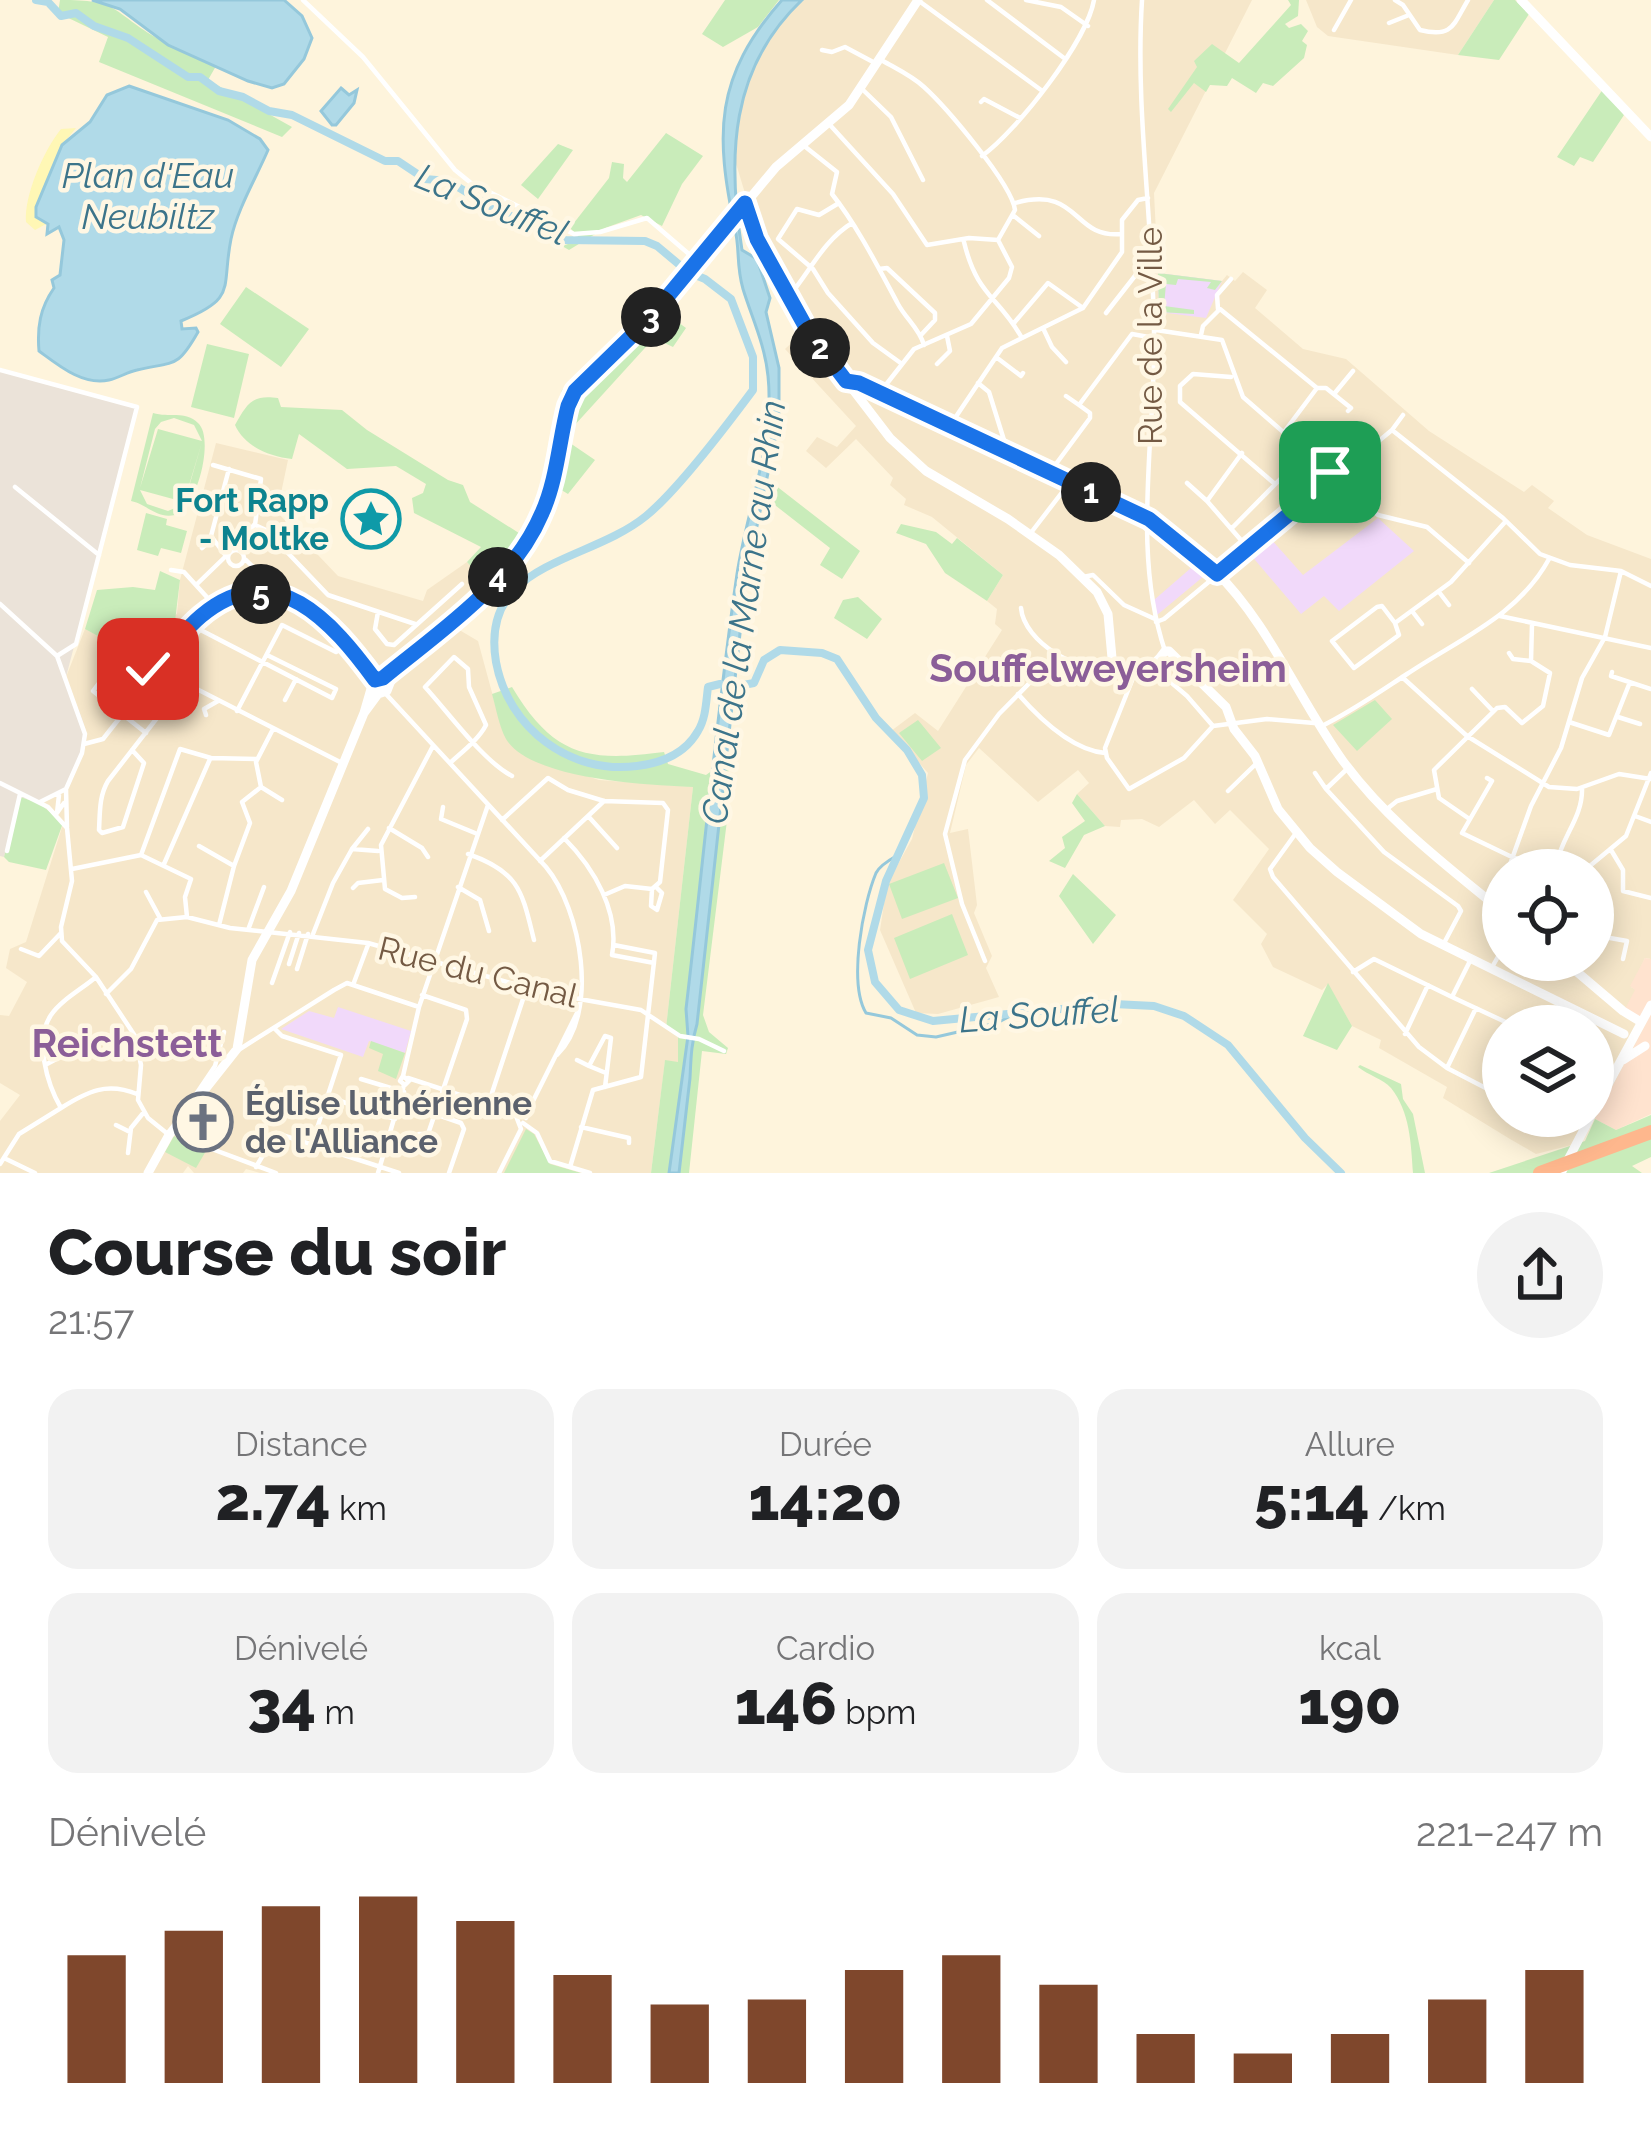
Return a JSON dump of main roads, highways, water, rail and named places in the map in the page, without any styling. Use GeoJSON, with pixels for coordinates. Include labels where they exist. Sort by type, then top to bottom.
{"type":"FeatureCollection","features":[{"type":"Feature","properties":{"kind":"highway"},"geometry":{"type":"LineString","coordinates":[[1540,1173],[1651,1132]]}},
{"type":"Feature","properties":{"kind":"highway"},"geometry":{"type":"LineString","coordinates":[[1564,1173],[1651,1142]]}},
{"type":"Feature","properties":{"kind":"water"},"geometry":{"type":"Polygon","coordinates":[[[92,0],[284,0],[302,16],[312,38],[304,59],[284,84],[272,88],[168,45],[120,9],[92,0]]]}},
{"type":"Feature","properties":{"kind":"water"},"geometry":{"type":"Polygon","coordinates":[[[782,0],[802,0],[760,55],[747,84],[735,148],[742,250],[757,259],[770,298],[766,312],[779,368],[779,420],[746,579],[679,1173],[669,1173],[688,1036],[686,1009],[729,628],[768,426],[768,376],[743,289],[723,135],[732,81],[743,55],[782,0]]]}},
{"type":"Feature","properties":{"kind":"water","name":"Plan d'Eau Neubiltz"},"geometry":{"type":"Polygon","coordinates":[[[129,86],[228,120],[260,139],[268,150],[234,228],[224,290],[211,306],[181,321],[182,329],[198,332],[185,352],[167,364],[109,380],[90,380],[39,351],[40,318],[54,288],[52,280],[60,275],[64,240],[59,227],[47,234],[48,224],[36,217],[36,207],[62,145],[90,122],[107,95],[129,86]]]}},
{"type":"Feature","properties":{"kind":"water"},"geometry":{"type":"Polygon","coordinates":[[[341,88],[349,95],[357,90],[354,103],[332,125],[321,111],[341,88]]]}},
{"type":"Feature","properties":{"kind":"waterway","name":"La Souffel"},"geometry":{"type":"LineString","coordinates":[[36,0],[48,2],[61,16],[76,13],[94,26],[128,38],[188,77],[200,77],[219,91],[269,111],[292,115],[385,161],[398,161],[425,179],[448,181],[493,208],[565,240],[645,241],[657,246],[731,299],[753,357],[753,390],[659,505],[622,532],[520,584],[504,603],[495,629],[496,662],[514,707],[546,742],[588,763],[637,766],[672,756],[701,726],[708,687],[720,684]]}},
{"type":"Feature","properties":{"kind":"waterway","name":"La Souffel"},"geometry":{"type":"LineString","coordinates":[[738,686],[754,683],[764,660],[780,650],[837,659],[922,775],[924,798],[886,881],[868,950],[875,982],[899,1010],[933,1021],[1114,1004],[1154,1006],[1184,1016],[1228,1045],[1305,1138],[1341,1173]]}},
{"type":"Feature","properties":{"kind":"waterway"},"geometry":{"type":"LineString","coordinates":[[898,855],[876,873],[862,923],[858,983],[866,1013],[891,1018],[917,1035],[936,1037],[997,1023],[1014,1014]]}},
{"type":"Feature","properties":{"kind":"place","name":"Fort Rapp - Moltke"},"geometry":{"type":"Point","coordinates":[371,519]}},
{"type":"Feature","properties":{"kind":"place","name":"Église luthérienne de l'Alliance"},"geometry":{"type":"Point","coordinates":[203,1122]}},
{"type":"Feature","properties":{"kind":"district","name":"Souffelweyersheim"},"geometry":{"type":"Point","coordinates":[1108,668]}},
{"type":"Feature","properties":{"kind":"district","name":"Reichstett"},"geometry":{"type":"Point","coordinates":[127,1043]}},
{"type":"Feature","properties":{"kind":"water label","name":"Canal de la Marne au Rhin"},"geometry":{"type":"Point","coordinates":[743,612]}}]}
